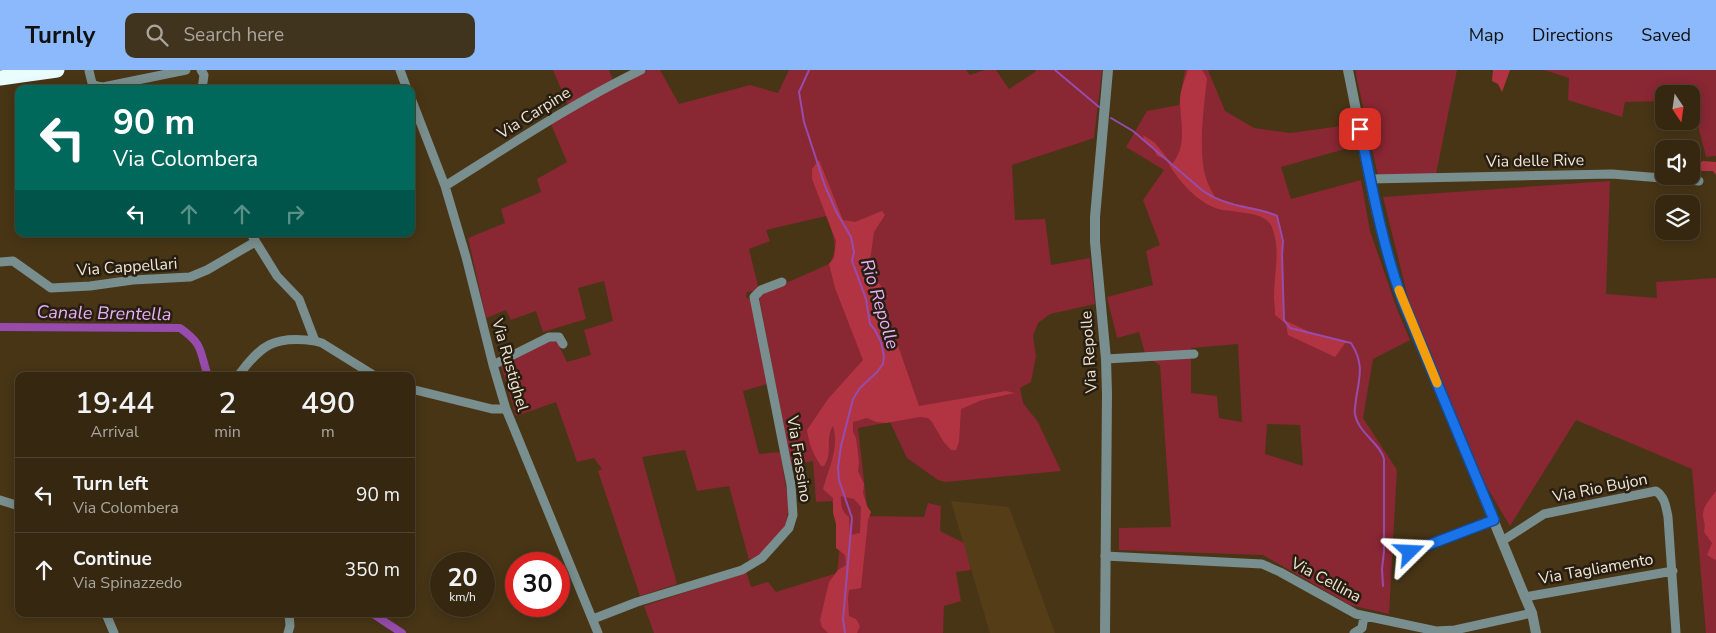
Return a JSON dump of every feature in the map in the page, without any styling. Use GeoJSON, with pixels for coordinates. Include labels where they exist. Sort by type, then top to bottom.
{"type":"FeatureCollection","features":[{"type":"Feature","properties":{"kind":"highway"},"geometry":{"type":"LineString","coordinates":[[0,78],[57,70]]}},
{"type":"Feature","properties":{"kind":"street"},"geometry":{"type":"LineString","coordinates":[[112,85],[186,70]]}},
{"type":"Feature","properties":{"kind":"street"},"geometry":{"type":"LineString","coordinates":[[201,70],[204,75],[203,85]]}},
{"type":"Feature","properties":{"kind":"street"},"geometry":{"type":"LineString","coordinates":[[400,70],[406,85]]}},
{"type":"Feature","properties":{"kind":"street","name":"Via Carpine"},"geometry":{"type":"LineString","coordinates":[[445,186],[602,89],[641,70]]}},
{"type":"Feature","properties":{"kind":"street","name":"Via Repolle"},"geometry":{"type":"LineString","coordinates":[[1105,633],[1106,359],[1094,242],[1108,70]]}},
{"type":"Feature","properties":{"kind":"street"},"geometry":{"type":"LineString","coordinates":[[1348,70],[1389,264],[1532,613],[1536,633]]}},
{"type":"Feature","properties":{"kind":"street"},"geometry":{"type":"LineString","coordinates":[[89,71],[92,83],[95,85]]}},
{"type":"Feature","properties":{"kind":"street","name":"Via Rustighel"},"geometry":{"type":"LineString","coordinates":[[415,108],[445,186],[466,257],[492,365],[506,409],[598,633]]}},
{"type":"Feature","properties":{"kind":"street","name":"Via delle Rive"},"geometry":{"type":"LineString","coordinates":[[1370,179],[1612,174],[1655,177]]}},
{"type":"Feature","properties":{"kind":"street","name":"Via Cappellari"},"geometry":{"type":"LineString","coordinates":[[0,262],[13,261],[51,288],[90,286],[133,280],[190,278],[207,270],[253,238],[277,276],[299,299],[314,341]]}},
{"type":"Feature","properties":{"kind":"street","name":"Via Frassino"},"geometry":{"type":"LineString","coordinates":[[593,619],[637,602],[742,570],[762,558],[789,528],[793,515],[791,485],[754,296],[761,290],[782,282]]}},
{"type":"Feature","properties":{"kind":"street"},"geometry":{"type":"LineString","coordinates":[[492,365],[549,336],[559,337],[563,344]]}},
{"type":"Feature","properties":{"kind":"street"},"geometry":{"type":"LineString","coordinates":[[241,372],[256,352],[271,344],[298,338],[322,343],[369,372]]}},
{"type":"Feature","properties":{"kind":"street"},"geometry":{"type":"LineString","coordinates":[[1106,359],[1194,354]]}},
{"type":"Feature","properties":{"kind":"street"},"geometry":{"type":"LineString","coordinates":[[415,390],[492,409],[506,409]]}},
{"type":"Feature","properties":{"kind":"street","name":"Via Rio Bujon"},"geometry":{"type":"LineString","coordinates":[[1502,541],[1544,514],[1656,491],[1662,495],[1666,504],[1671,536],[1676,633]]}},
{"type":"Feature","properties":{"kind":"street"},"geometry":{"type":"LineString","coordinates":[[0,500],[15,505]]}},
{"type":"Feature","properties":{"kind":"street"},"geometry":{"type":"LineString","coordinates":[[1410,552],[1494,520]]}},
{"type":"Feature","properties":{"kind":"street","name":"Via Cellina"},"geometry":{"type":"LineString","coordinates":[[1106,556],[1262,564],[1356,614],[1436,632],[1455,630],[1532,613]]}},
{"type":"Feature","properties":{"kind":"street","name":"Via Tagliamento"},"geometry":{"type":"LineString","coordinates":[[1525,597],[1673,571]]}},
{"type":"Feature","properties":{"kind":"street"},"geometry":{"type":"LineString","coordinates":[[107,617],[114,633]]}},
{"type":"Feature","properties":{"kind":"street"},"geometry":{"type":"LineString","coordinates":[[288,633],[289,617]]}},
{"type":"Feature","properties":{"kind":"street"},"geometry":{"type":"LineString","coordinates":[[1354,633],[1363,630],[1364,617]]}},
{"type":"Feature","properties":{"kind":"street"},"geometry":{"type":"LineString","coordinates":[[1489,623],[1491,633]]}},
{"type":"Feature","properties":{"kind":"shaded area"},"geometry":{"type":"Polygon","coordinates":[[[553,70],[609,70],[615,86],[648,70],[660,70],[679,104],[750,85],[778,93],[789,70],[966,70],[970,75],[984,70],[996,70],[1009,89],[1036,70],[1102,70],[1094,138],[1012,165],[1015,220],[1045,219],[1051,265],[1090,258],[1095,304],[1050,314],[1038,323],[1033,336],[1036,356],[1031,382],[1020,388],[1023,403],[1038,422],[1061,471],[945,482],[938,480],[907,458],[890,422],[858,428],[868,516],[924,517],[928,503],[941,506],[940,531],[964,543],[971,570],[956,572],[961,601],[944,606],[943,633],[654,633],[644,606],[746,571],[751,587],[768,582],[776,592],[837,573],[841,535],[832,501],[816,502],[813,461],[791,465],[759,297],[766,292],[829,264],[834,252],[834,240],[826,216],[766,230],[770,241],[749,249],[758,286],[755,291],[747,292],[746,297],[751,300],[767,384],[743,391],[759,454],[780,452],[789,505],[786,525],[762,555],[749,560],[729,486],[697,491],[685,450],[642,457],[677,584],[640,596],[598,471],[602,469],[594,458],[577,462],[556,402],[516,416],[501,366],[541,342],[553,338],[567,362],[591,355],[584,330],[613,321],[604,281],[578,288],[586,319],[543,332],[536,311],[511,320],[506,310],[486,318],[468,238],[505,223],[501,209],[541,192],[537,179],[567,162],[551,124],[571,112],[553,70]]]}},
{"type":"Feature","properties":{"kind":"shaded area"},"geometry":{"type":"Polygon","coordinates":[[[1185,70],[1208,70],[1225,111],[1254,128],[1290,133],[1349,125],[1352,147],[1281,167],[1291,199],[1361,180],[1370,231],[1397,309],[1410,340],[1373,359],[1363,418],[1397,470],[1389,614],[1350,605],[1263,555],[1119,550],[1119,528],[1171,527],[1160,365],[1146,357],[1139,332],[1117,338],[1107,297],[1153,285],[1146,251],[1160,245],[1143,200],[1164,170],[1126,147],[1147,111],[1179,105],[1185,70]],[[1238,344],[1191,348],[1191,393],[1217,396],[1219,418],[1242,422],[1238,344]],[[1267,424],[1265,454],[1303,466],[1300,425],[1267,424]]]}},
{"type":"Feature","properties":{"kind":"shaded area"},"geometry":{"type":"Polygon","coordinates":[[[1188,70],[1202,70],[1207,78],[1203,116],[1202,158],[1210,188],[1216,199],[1262,210],[1277,216],[1283,247],[1284,320],[1314,334],[1346,342],[1335,357],[1288,335],[1286,324],[1275,315],[1276,244],[1272,227],[1268,221],[1262,217],[1220,209],[1206,203],[1186,187],[1166,159],[1157,156],[1154,149],[1144,140],[1143,135],[1155,143],[1172,164],[1177,157],[1182,141],[1180,96],[1188,70]]]}},
{"type":"Feature","properties":{"kind":"shaded area"},"geometry":{"type":"Polygon","coordinates":[[[1355,70],[1457,70],[1436,174],[1378,176],[1355,70]]]}},
{"type":"Feature","properties":{"kind":"shaded area"},"geometry":{"type":"Polygon","coordinates":[[[1493,70],[1510,70],[1502,92],[1498,84],[1492,81],[1493,70]]]}},
{"type":"Feature","properties":{"kind":"shaded area"},"geometry":{"type":"Polygon","coordinates":[[[1544,70],[1716,70],[1716,156],[1706,157],[1699,130],[1700,85],[1655,85],[1655,101],[1625,102],[1622,117],[1568,100],[1569,78],[1544,70]]]}},
{"type":"Feature","properties":{"kind":"shaded area"},"geometry":{"type":"Polygon","coordinates":[[[819,160],[843,220],[855,222],[882,211],[885,215],[874,232],[870,261],[871,272],[888,296],[881,306],[895,337],[919,406],[1006,391],[1015,393],[982,400],[961,409],[959,442],[956,450],[951,450],[943,441],[928,418],[920,417],[886,423],[876,422],[867,418],[853,422],[853,432],[856,438],[859,461],[858,471],[864,484],[863,493],[867,506],[871,512],[868,520],[861,588],[849,590],[848,598],[849,616],[856,619],[860,626],[857,633],[828,633],[822,627],[820,620],[829,582],[838,570],[846,565],[845,555],[836,548],[833,498],[823,489],[834,450],[835,434],[833,426],[829,435],[827,462],[824,466],[821,466],[814,453],[807,430],[828,399],[863,360],[835,288],[829,264],[834,258],[836,241],[812,179],[812,169],[819,160]],[[841,496],[842,508],[849,517],[850,535],[860,533],[861,507],[854,499],[841,496]]]}},
{"type":"Feature","properties":{"kind":"shaded area"},"geometry":{"type":"Polygon","coordinates":[[[1703,161],[1716,162],[1716,175],[1713,171],[1702,171],[1700,163],[1703,161]]]}},
{"type":"Feature","properties":{"kind":"shaded area"},"geometry":{"type":"Polygon","coordinates":[[[1610,181],[1606,294],[1657,298],[1656,282],[1716,278],[1716,633],[1706,633],[1692,469],[1576,420],[1510,526],[1485,484],[1414,322],[1383,197],[1610,181]]]}},
{"type":"Feature","properties":{"kind":"shaded area"},"geometry":{"type":"Polygon","coordinates":[[[1716,491],[1715,560],[1707,555],[1712,543],[1704,532],[1703,511],[1716,491]]]}},
{"type":"Feature","properties":{"kind":"shaded area"},"geometry":{"type":"Polygon","coordinates":[[[951,501],[1009,507],[1055,633],[990,633],[951,501]]]}},
{"type":"Feature","properties":{"kind":"waterway","name":"Rio Repolle"},"geometry":{"type":"LineString","coordinates":[[809,70],[799,92],[804,122],[825,186],[837,213],[851,237],[854,252],[852,261],[866,299],[870,324],[881,342],[884,356],[883,364],[860,388],[853,399],[841,446],[838,468],[839,480],[852,518],[843,619],[845,633]]}},
{"type":"Feature","properties":{"kind":"waterway"},"geometry":{"type":"LineString","coordinates":[[1055,70],[1099,107]]}},
{"type":"Feature","properties":{"kind":"waterway"},"geometry":{"type":"LineString","coordinates":[[1111,118],[1133,131],[1208,194],[1231,204],[1277,216],[1283,241],[1284,320],[1290,328],[1351,343],[1358,357],[1360,370],[1355,414],[1360,427],[1379,448],[1384,459],[1383,586]]}},
{"type":"Feature","properties":{"kind":"waterway","name":"Canale Brentella"},"geometry":{"type":"LineString","coordinates":[[0,327],[180,328],[197,344],[207,372]]}},
{"type":"Feature","properties":{"kind":"waterway","name":"Canale Brentella"},"geometry":{"type":"LineString","coordinates":[[378,617],[402,633]]}},
{"type":"Feature","properties":{"kind":"slow traffic"},"geometry":{"type":"LineString","coordinates":[[1399,290],[1437,383]]}},
{"type":"Feature","properties":{"kind":"route"},"geometry":{"type":"LineString","coordinates":[[1360,129],[1389,264],[1494,520],[1410,552]]}}]}
